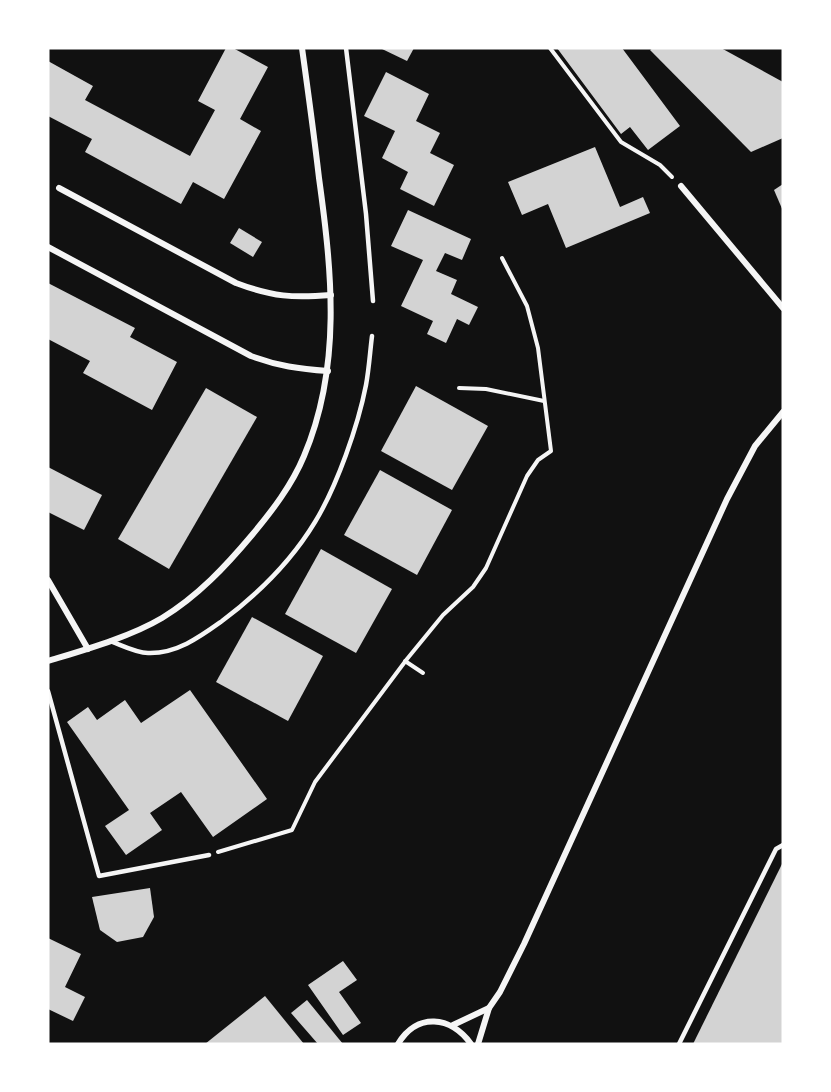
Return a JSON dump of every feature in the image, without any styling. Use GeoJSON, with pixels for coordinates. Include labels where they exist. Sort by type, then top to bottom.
{"type":"FeatureCollection","features":[{"type":"Feature","properties":{"kind":"street"},"geometry":{"type":"LineString","coordinates":[[48,661],[110,641],[161,618],[191,598],[224,568],[267,518],[287,489],[304,457],[318,418],[328,371],[331,295],[328,243],[302,48]]}},
{"type":"Feature","properties":{"kind":"street"},"geometry":{"type":"LineString","coordinates":[[681,186],[783,308]]}},
{"type":"Feature","properties":{"kind":"street"},"geometry":{"type":"LineString","coordinates":[[59,188],[247,287],[296,298],[331,295]]}},
{"type":"Feature","properties":{"kind":"street"},"geometry":{"type":"LineString","coordinates":[[48,247],[250,356],[284,367],[328,371]]}},
{"type":"Feature","properties":{"kind":"street"},"geometry":{"type":"LineString","coordinates":[[478,1044],[489,1008],[500,992],[524,944],[727,499],[755,446],[783,412]]}},
{"type":"Feature","properties":{"kind":"street"},"geometry":{"type":"LineString","coordinates":[[48,580],[88,649]]}},
{"type":"Feature","properties":{"kind":"street"},"geometry":{"type":"LineString","coordinates":[[453,1025],[489,1008]]}},
{"type":"Feature","properties":{"kind":"street"},"geometry":{"type":"LineString","coordinates":[[398,1044],[403,1036],[414,1027],[426,1022],[453,1025],[464,1033],[471,1044]]}},
{"type":"Feature","properties":{"kind":"lane"},"geometry":{"type":"LineString","coordinates":[[346,48],[366,214],[373,301]]}},
{"type":"Feature","properties":{"kind":"lane"},"geometry":{"type":"LineString","coordinates":[[110,641],[147,654],[166,651],[195,641],[248,602],[286,561],[315,522],[355,430],[366,385],[372,336]]}},
{"type":"Feature","properties":{"kind":"lane"},"geometry":{"type":"LineString","coordinates":[[48,690],[99,876],[209,855]]}},
{"type":"Feature","properties":{"kind":"lane"},"geometry":{"type":"LineString","coordinates":[[680,1044],[776,849],[783,845]]}},
{"type":"Feature","properties":{"kind":"path"},"geometry":{"type":"LineString","coordinates":[[550,48],[621,142],[660,165],[681,186]]}},
{"type":"Feature","properties":{"kind":"path"},"geometry":{"type":"LineString","coordinates":[[209,855],[292,830],[315,782],[405,661],[443,615],[473,587],[486,568],[527,476],[538,460],[551,452],[538,348],[526,306],[502,258]]}},
{"type":"Feature","properties":{"kind":"path"},"geometry":{"type":"LineString","coordinates":[[459,388],[486,389],[544,401]]}},
{"type":"Feature","properties":{"kind":"path"},"geometry":{"type":"LineString","coordinates":[[405,661],[423,673]]}},
{"type":"Feature","properties":{"kind":"building"},"geometry":{"type":"Polygon","coordinates":[[[226,48],[233,48],[268,67],[240,119],[261,131],[224,199],[193,182],[181,204],[85,152],[92,139],[48,116],[48,61],[93,86],[85,100],[190,156],[215,110],[198,101],[226,48]]]}},
{"type":"Feature","properties":{"kind":"building"},"geometry":{"type":"Polygon","coordinates":[[[380,48],[414,48],[407,61],[380,48]]]}},
{"type":"Feature","properties":{"kind":"building"},"geometry":{"type":"Polygon","coordinates":[[[557,48],[622,48],[680,126],[648,150],[630,127],[621,134],[557,48]]]}},
{"type":"Feature","properties":{"kind":"building"},"geometry":{"type":"Polygon","coordinates":[[[653,48],[721,48],[783,82],[783,138],[751,152],[650,50],[653,48]]]}},
{"type":"Feature","properties":{"kind":"building"},"geometry":{"type":"Polygon","coordinates":[[[386,72],[429,94],[416,121],[440,133],[430,153],[454,165],[434,206],[400,189],[408,172],[382,158],[395,131],[364,116],[386,72]]]}},
{"type":"Feature","properties":{"kind":"building"},"geometry":{"type":"Polygon","coordinates":[[[595,147],[620,207],[643,197],[650,213],[566,248],[548,204],[522,215],[508,182],[595,147]]]}},
{"type":"Feature","properties":{"kind":"building"},"geometry":{"type":"Polygon","coordinates":[[[783,184],[783,211],[774,190],[783,184]]]}},
{"type":"Feature","properties":{"kind":"building"},"geometry":{"type":"Polygon","coordinates":[[[408,210],[471,239],[462,260],[445,253],[436,271],[457,280],[451,294],[478,307],[469,325],[457,319],[446,343],[427,334],[433,321],[401,306],[423,260],[391,246],[408,210]]]}},
{"type":"Feature","properties":{"kind":"building"},"geometry":{"type":"Polygon","coordinates":[[[239,228],[262,242],[253,257],[230,243],[239,228]]]}},
{"type":"Feature","properties":{"kind":"building"},"geometry":{"type":"Polygon","coordinates":[[[48,283],[135,328],[130,337],[177,362],[152,410],[83,373],[90,361],[48,339],[48,283]]]}},
{"type":"Feature","properties":{"kind":"building"},"geometry":{"type":"Polygon","coordinates":[[[416,386],[488,426],[452,490],[381,451],[416,386]]]}},
{"type":"Feature","properties":{"kind":"building"},"geometry":{"type":"Polygon","coordinates":[[[206,388],[257,417],[169,569],[118,539],[206,388]]]}},
{"type":"Feature","properties":{"kind":"building"},"geometry":{"type":"Polygon","coordinates":[[[48,467],[102,495],[84,530],[48,512],[48,467]]]}},
{"type":"Feature","properties":{"kind":"building"},"geometry":{"type":"Polygon","coordinates":[[[380,470],[452,510],[417,575],[344,535],[380,470]]]}},
{"type":"Feature","properties":{"kind":"building"},"geometry":{"type":"Polygon","coordinates":[[[321,549],[392,589],[356,653],[285,614],[321,549]]]}},
{"type":"Feature","properties":{"kind":"building"},"geometry":{"type":"Polygon","coordinates":[[[252,617],[323,656],[288,721],[216,682],[252,617]]]}},
{"type":"Feature","properties":{"kind":"building"},"geometry":{"type":"Polygon","coordinates":[[[190,690],[267,799],[213,837],[181,792],[150,813],[162,830],[126,855],[105,826],[129,810],[67,722],[88,707],[97,720],[125,700],[141,723],[190,690]]]}},
{"type":"Feature","properties":{"kind":"building"},"geometry":{"type":"Polygon","coordinates":[[[783,862],[783,1044],[693,1044],[783,862]]]}},
{"type":"Feature","properties":{"kind":"building"},"geometry":{"type":"Polygon","coordinates":[[[150,888],[154,917],[143,937],[117,942],[100,930],[92,897],[150,888]]]}},
{"type":"Feature","properties":{"kind":"building"},"geometry":{"type":"Polygon","coordinates":[[[48,938],[81,954],[65,987],[85,997],[73,1021],[48,1009],[48,938]]]}},
{"type":"Feature","properties":{"kind":"building"},"geometry":{"type":"Polygon","coordinates":[[[343,961],[357,980],[339,992],[361,1023],[343,1035],[308,985],[343,961]]]}},
{"type":"Feature","properties":{"kind":"building"},"geometry":{"type":"Polygon","coordinates":[[[265,996],[304,1044],[205,1044],[265,996]]]}},
{"type":"Feature","properties":{"kind":"building"},"geometry":{"type":"Polygon","coordinates":[[[307,1000],[343,1044],[318,1044],[291,1013],[307,1000]]]}}]}
